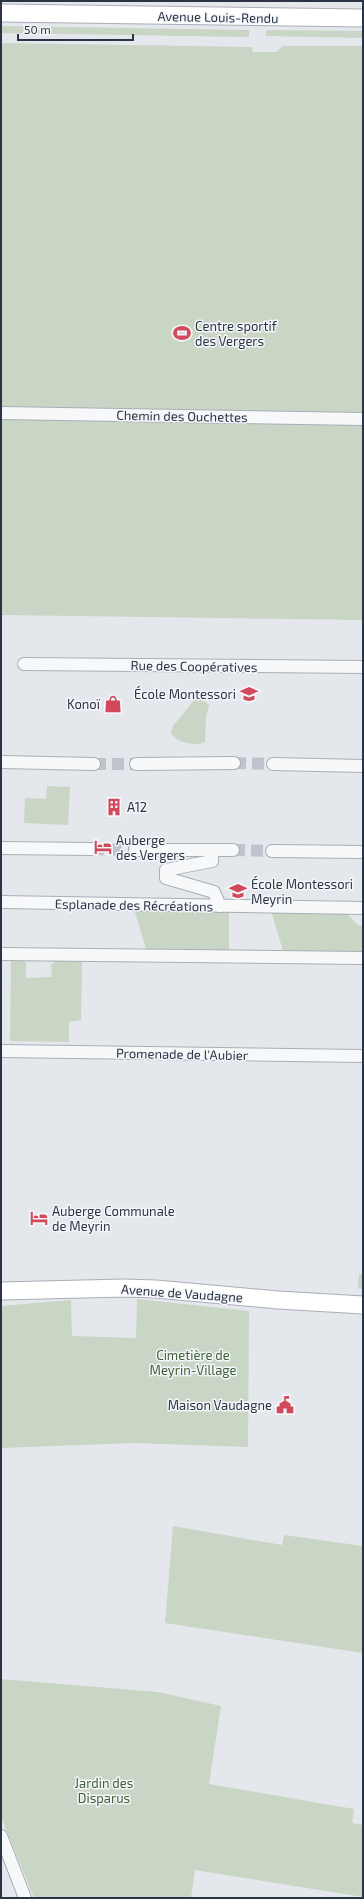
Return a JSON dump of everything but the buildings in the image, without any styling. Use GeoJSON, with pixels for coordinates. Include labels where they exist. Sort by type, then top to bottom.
{"type":"FeatureCollection","features":[{"type":"Feature","properties":{"kind":"main road","name":"Avenue Louis-Rendu"},"geometry":{"type":"LineString","coordinates":[[1,13],[363,18]]}},
{"type":"Feature","properties":{"kind":"main road","name":"Avenue de Vaudagne"},"geometry":{"type":"LineString","coordinates":[[1,1291],[124,1288],[363,1305]]}},
{"type":"Feature","properties":{"kind":"street","name":"Chemin des Ouchettes"},"geometry":{"type":"LineString","coordinates":[[1,413],[363,419]]}},
{"type":"Feature","properties":{"kind":"street","name":"Rue des Coopératives"},"geometry":{"type":"LineString","coordinates":[[24,664],[363,668]]}},
{"type":"Feature","properties":{"kind":"street"},"geometry":{"type":"LineString","coordinates":[[1,762],[94,764]]}},
{"type":"Feature","properties":{"kind":"street"},"geometry":{"type":"LineString","coordinates":[[136,764],[234,763]]}},
{"type":"Feature","properties":{"kind":"street"},"geometry":{"type":"LineString","coordinates":[[273,764],[363,766]]}},
{"type":"Feature","properties":{"kind":"street"},"geometry":{"type":"LineString","coordinates":[[1,848],[92,849]]}},
{"type":"Feature","properties":{"kind":"street"},"geometry":{"type":"LineString","coordinates":[[135,850],[233,850]]}},
{"type":"Feature","properties":{"kind":"street"},"geometry":{"type":"LineString","coordinates":[[212,850],[212,860],[166,870],[166,878],[214,892],[220,906]]}},
{"type":"Feature","properties":{"kind":"street"},"geometry":{"type":"LineString","coordinates":[[272,851],[363,852]]}},
{"type":"Feature","properties":{"kind":"street","name":"Esplanade des Récréations"},"geometry":{"type":"LineString","coordinates":[[1,902],[363,908]]}},
{"type":"Feature","properties":{"kind":"street"},"geometry":{"type":"LineString","coordinates":[[1,954],[363,958]]}},
{"type":"Feature","properties":{"kind":"street","name":"Promenade de l'Aubier"},"geometry":{"type":"LineString","coordinates":[[1,1051],[363,1056]]}},
{"type":"Feature","properties":{"kind":"street"},"geometry":{"type":"LineString","coordinates":[[1,1836],[25,1898]]}},
{"type":"Feature","properties":{"kind":"green space"},"geometry":{"type":"Polygon","coordinates":[[[1,26],[249,30],[249,37],[1,33],[1,26]]]}},
{"type":"Feature","properties":{"kind":"green space"},"geometry":{"type":"Polygon","coordinates":[[[266,30],[363,31],[363,38],[266,36],[266,30]]]}},
{"type":"Feature","properties":{"kind":"green space","name":"Centre sportif des Vergers"},"geometry":{"type":"Polygon","coordinates":[[[1,43],[252,47],[253,52],[277,52],[282,46],[363,46],[363,620],[1,615],[1,43]]]}},
{"type":"Feature","properties":{"kind":"green space"},"geometry":{"type":"Polygon","coordinates":[[[195,699],[202,699],[209,705],[206,718],[205,742],[191,744],[177,739],[171,733],[173,726],[195,699]]]}},
{"type":"Feature","properties":{"kind":"green space"},"geometry":{"type":"Polygon","coordinates":[[[47,786],[70,787],[68,825],[24,823],[25,798],[46,799],[47,786]]]}},
{"type":"Feature","properties":{"kind":"green space"},"geometry":{"type":"Polygon","coordinates":[[[134,909],[229,911],[229,953],[147,952],[134,909]]]}},
{"type":"Feature","properties":{"kind":"green space"},"geometry":{"type":"Polygon","coordinates":[[[271,911],[345,912],[358,925],[363,926],[363,955],[284,954],[271,911]]]}},
{"type":"Feature","properties":{"kind":"green space"},"geometry":{"type":"Polygon","coordinates":[[[11,958],[20,958],[26,963],[26,978],[52,977],[51,965],[58,959],[82,959],[81,1020],[69,1022],[69,1042],[10,1041],[11,958]]]}},
{"type":"Feature","properties":{"kind":"green space"},"geometry":{"type":"Polygon","coordinates":[[[359,1274],[363,1274],[363,1289],[358,1288],[359,1274]]]}},
{"type":"Feature","properties":{"kind":"green space","name":"Cimetière de Meyrin-Village"},"geometry":{"type":"Polygon","coordinates":[[[137,1299],[249,1311],[248,1447],[134,1443],[1,1448],[1,1306],[71,1300],[72,1336],[136,1338],[137,1299]]]}},
{"type":"Feature","properties":{"kind":"green space"},"geometry":{"type":"Polygon","coordinates":[[[173,1526],[282,1545],[284,1535],[363,1546],[363,1653],[165,1623],[173,1526]]]}},
{"type":"Feature","properties":{"kind":"green space","name":"Jardin des Disparus"},"geometry":{"type":"Polygon","coordinates":[[[1,1679],[158,1692],[221,1706],[209,1784],[354,1809],[352,1823],[363,1825],[363,1897],[195,1870],[191,1898],[34,1898],[1,1817],[1,1679]]]}},
{"type":"Feature","properties":{"kind":"tunnel"},"geometry":{"type":"LineString","coordinates":[[234,763],[273,764]]}},
{"type":"Feature","properties":{"kind":"tunnel"},"geometry":{"type":"LineString","coordinates":[[94,764],[136,764]]}},
{"type":"Feature","properties":{"kind":"tunnel"},"geometry":{"type":"LineString","coordinates":[[92,849],[135,850]]}},
{"type":"Feature","properties":{"kind":"tunnel"},"geometry":{"type":"LineString","coordinates":[[233,850],[272,851]]}},
{"type":"Feature","properties":{"kind":"place","name":"Centre sportif des Vergers"},"geometry":{"type":"Point","coordinates":[182,333]}},
{"type":"Feature","properties":{"kind":"place","name":"École Montessori"},"geometry":{"type":"Point","coordinates":[249,694]}},
{"type":"Feature","properties":{"kind":"place","name":"Konoï"},"geometry":{"type":"Point","coordinates":[113,704]}},
{"type":"Feature","properties":{"kind":"place","name":"A12"},"geometry":{"type":"Point","coordinates":[114,807]}},
{"type":"Feature","properties":{"kind":"place","name":"Auberge des Vergers"},"geometry":{"type":"Point","coordinates":[103,847]}},
{"type":"Feature","properties":{"kind":"place","name":"École Montessori Meyrin"},"geometry":{"type":"Point","coordinates":[238,891]}},
{"type":"Feature","properties":{"kind":"place","name":"Auberge Communale de Meyrin"},"geometry":{"type":"Point","coordinates":[39,1218]}},
{"type":"Feature","properties":{"kind":"place","name":"Maison Vaudagne"},"geometry":{"type":"Point","coordinates":[285,1405]}}]}
